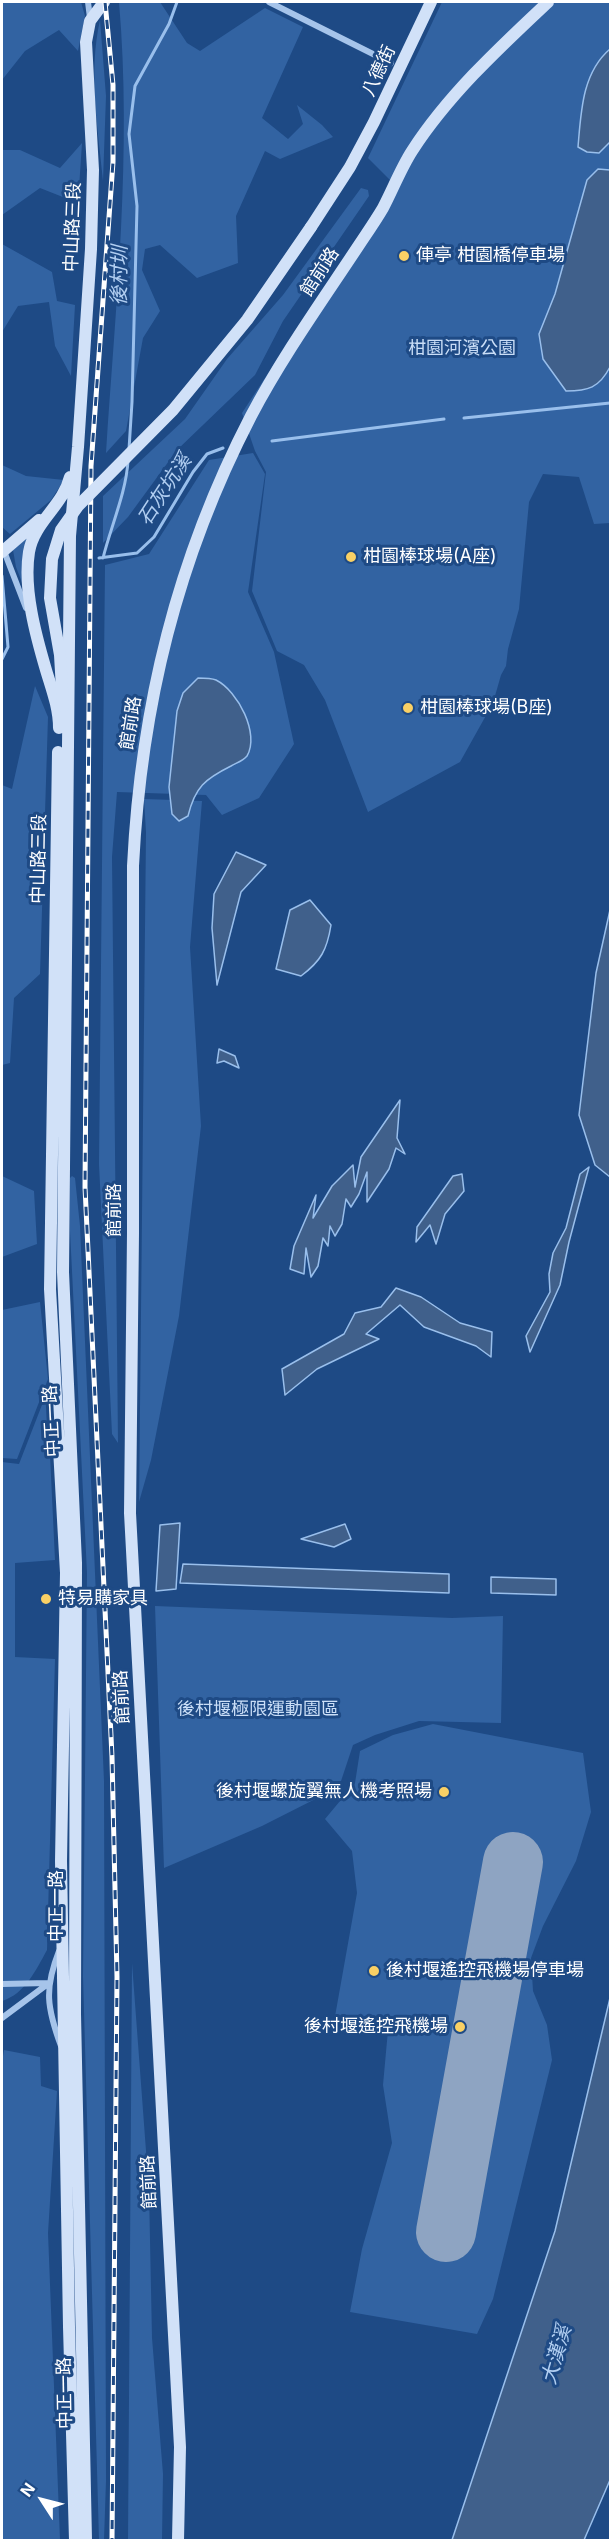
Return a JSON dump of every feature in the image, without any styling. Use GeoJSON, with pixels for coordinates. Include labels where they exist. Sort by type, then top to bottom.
{"type":"FeatureCollection","features":[{"type":"Feature","properties":{"kind":"main road","name":"八德街"},"geometry":{"type":"LineString","coordinates":[[357,154],[424,2]]}},
{"type":"Feature","properties":{"kind":"main road","name":"八德街"},"geometry":{"type":"LineString","coordinates":[[63,711],[60,655],[50,598],[52,559],[61,530],[78,506],[181,401],[247,320],[311,227],[357,154],[431,2]]}},
{"type":"Feature","properties":{"kind":"main road","name":"館前路"},"geometry":{"type":"LineString","coordinates":[[178,2541],[180,2447],[130,1513],[133,866],[137,803],[153,696],[166,634],[183,577],[226,466],[287,356],[382,210],[411,152],[449,101],[543,2]]}},
{"type":"Feature","properties":{"kind":"main road","name":"中山路三段"},"geometry":{"type":"LineString","coordinates":[[50,1289],[63,711],[70,652],[70,536],[91,249],[93,170],[86,42],[97,11]]}},
{"type":"Feature","properties":{"kind":"main road","name":"中山路三段"},"geometry":{"type":"LineString","coordinates":[[63,1272],[63,711],[35,630],[28,554],[36,530],[68,488],[78,447]]}},
{"type":"Feature","properties":{"kind":"main road"},"geometry":{"type":"LineString","coordinates":[[2,551],[53,507]]}},
{"type":"Feature","properties":{"kind":"main road","name":"中正一路"},"geometry":{"type":"LineString","coordinates":[[63,1272],[76,1563],[69,1942],[75,2541]]}},
{"type":"Feature","properties":{"kind":"main road","name":"中正一路"},"geometry":{"type":"LineString","coordinates":[[50,1289],[66,1573],[61,1861],[69,1942]]}},
{"type":"Feature","properties":{"kind":"main road","name":"中正一路"},"geometry":{"type":"LineString","coordinates":[[70,2055],[86,2541]]}},
{"type":"Feature","properties":{"kind":"street"},"geometry":{"type":"LineString","coordinates":[[88,2],[97,11]]}},
{"type":"Feature","properties":{"kind":"street"},"geometry":{"type":"LineString","coordinates":[[269,2],[391,63]]}},
{"type":"Feature","properties":{"kind":"street"},"geometry":{"type":"LineString","coordinates":[[2,551],[35,630]]}},
{"type":"Feature","properties":{"kind":"street"},"geometry":{"type":"LineString","coordinates":[[69,1942],[49,1975],[48,1997],[70,2055]]}},
{"type":"Feature","properties":{"kind":"street"},"geometry":{"type":"LineString","coordinates":[[2,1984],[49,1983]]}},
{"type":"Feature","properties":{"kind":"street"},"geometry":{"type":"LineString","coordinates":[[2,2018],[49,1983]]}},
{"type":"Feature","properties":{"kind":"green space"},"geometry":{"type":"Polygon","coordinates":[[[2,2],[81,2],[85,16],[78,51],[59,30],[25,51],[2,80],[2,2]]]}},
{"type":"Feature","properties":{"kind":"green space"},"geometry":{"type":"Polygon","coordinates":[[[119,2],[160,2],[187,43],[200,51],[265,8],[303,27],[262,118],[288,139],[303,124],[297,105],[333,137],[280,159],[265,151],[236,216],[238,263],[197,278],[160,245],[145,249],[142,270],[160,311],[143,338],[126,431],[106,453],[123,171],[123,58],[119,2]]]}},
{"type":"Feature","properties":{"kind":"green space","name":"柑園河濱公園"},"geometry":{"type":"Polygon","coordinates":[[[442,2],[610,2],[610,523],[594,524],[579,477],[543,474],[529,502],[519,609],[508,649],[506,666],[493,703],[460,762],[368,812],[325,700],[304,665],[277,651],[252,591],[266,472],[255,451],[242,413],[393,183],[368,158],[442,2]]]}},
{"type":"Feature","properties":{"kind":"green space"},"geometry":{"type":"Polygon","coordinates":[[[100,20],[106,96],[103,181],[94,80],[96,40],[100,20]]]}},
{"type":"Feature","properties":{"kind":"green space"},"geometry":{"type":"Polygon","coordinates":[[[82,143],[78,203],[40,188],[2,215],[2,150],[20,150],[60,168],[82,143]]]}},
{"type":"Feature","properties":{"kind":"green space"},"geometry":{"type":"Polygon","coordinates":[[[361,188],[368,190],[369,196],[283,321],[255,375],[177,450],[128,517],[103,543],[103,496],[185,419],[227,359],[283,295],[361,188]]]}},
{"type":"Feature","properties":{"kind":"green space"},"geometry":{"type":"Polygon","coordinates":[[[2,244],[52,272],[57,301],[75,305],[71,376],[55,346],[49,302],[18,306],[2,332],[2,244]]]}},
{"type":"Feature","properties":{"kind":"green space"},"geometry":{"type":"Polygon","coordinates":[[[253,453],[265,474],[248,592],[274,652],[294,744],[259,798],[222,815],[206,795],[117,792],[112,857],[118,1443],[112,1434],[99,1164],[105,565],[149,554],[209,460],[253,453]]]}},
{"type":"Feature","properties":{"kind":"green space"},"geometry":{"type":"Polygon","coordinates":[[[2,465],[26,476],[64,480],[51,500],[10,534],[2,527],[2,465]]]}},
{"type":"Feature","properties":{"kind":"green space"},"geometry":{"type":"Polygon","coordinates":[[[28,533],[22,563],[26,593],[16,567],[13,550],[28,533]]]}},
{"type":"Feature","properties":{"kind":"green space"},"geometry":{"type":"Polygon","coordinates":[[[35,686],[48,717],[40,974],[14,998],[10,1063],[2,1065],[2,785],[12,789],[35,686]]]}},
{"type":"Feature","properties":{"kind":"green space"},"geometry":{"type":"Polygon","coordinates":[[[144,799],[202,801],[190,947],[201,1126],[179,1316],[151,1460],[139,1502],[146,832],[144,799]]]}},
{"type":"Feature","properties":{"kind":"green space"},"geometry":{"type":"Polygon","coordinates":[[[2,1176],[34,1191],[37,1244],[2,1257],[2,1176]]]}},
{"type":"Feature","properties":{"kind":"green space"},"geometry":{"type":"Polygon","coordinates":[[[72,1176],[75,1178],[80,1226],[104,1781],[106,2481],[104,2540],[99,2540],[83,1976],[87,1573],[70,1231],[70,1178],[72,1176]]]}},
{"type":"Feature","properties":{"kind":"green space"},"geometry":{"type":"Polygon","coordinates":[[[40,1302],[48,1379],[17,1459],[2,1458],[2,1310],[40,1302]]]}},
{"type":"Feature","properties":{"kind":"green space"},"geometry":{"type":"Polygon","coordinates":[[[47,1392],[55,1560],[15,1563],[15,1657],[55,1659],[47,1950],[23,1987],[10,1998],[2,2001],[2,1462],[19,1464],[47,1392]]]}},
{"type":"Feature","properties":{"kind":"green space","name":"後村堰極限運動園區"},"geometry":{"type":"Polygon","coordinates":[[[155,1606],[452,1618],[503,1616],[501,1723],[419,1721],[375,1735],[353,1745],[339,1787],[262,1826],[164,1868],[155,1606]]]}},
{"type":"Feature","properties":{"kind":"green space","name":"後村堰遙控飛機場"},"geometry":{"type":"Polygon","coordinates":[[[433,1724],[583,1753],[591,1812],[576,1861],[543,1926],[531,1958],[533,1991],[547,2025],[552,2060],[493,2299],[477,2334],[350,2312],[362,2249],[392,2143],[383,2085],[388,2030],[334,2022],[357,1893],[352,1851],[325,1819],[355,1783],[360,1751],[393,1735],[433,1724]]]}},
{"type":"Feature","properties":{"kind":"green space"},"geometry":{"type":"Polygon","coordinates":[[[132,1963],[149,2191],[152,2338],[163,2474],[162,2540],[128,2540],[132,1963]]]}},
{"type":"Feature","properties":{"kind":"green space"},"geometry":{"type":"Polygon","coordinates":[[[4,2050],[40,2057],[41,2086],[57,2091],[48,2233],[60,2540],[2,2540],[2,2062],[4,2050]]]}},
{"type":"Feature","properties":{"kind":"water"},"geometry":{"type":"Polygon","coordinates":[[[610,49],[610,142],[599,153],[587,152],[578,147],[585,94],[594,70],[610,49]]]}},
{"type":"Feature","properties":{"kind":"water"},"geometry":{"type":"Polygon","coordinates":[[[598,169],[610,170],[610,367],[602,380],[592,387],[566,391],[543,359],[539,334],[555,294],[587,180],[598,169]]]}},
{"type":"Feature","properties":{"kind":"water"},"geometry":{"type":"Polygon","coordinates":[[[198,678],[216,680],[232,693],[249,725],[250,747],[244,759],[214,775],[202,785],[194,798],[188,816],[179,821],[172,814],[169,787],[177,711],[183,693],[198,678]]]}},
{"type":"Feature","properties":{"kind":"water"},"geometry":{"type":"Polygon","coordinates":[[[236,852],[266,865],[241,892],[217,985],[212,928],[214,894],[236,852]]]}},
{"type":"Feature","properties":{"kind":"water"},"geometry":{"type":"Polygon","coordinates":[[[310,900],[331,925],[325,948],[314,965],[301,976],[276,969],[290,910],[310,900]]]}},
{"type":"Feature","properties":{"kind":"water"},"geometry":{"type":"Polygon","coordinates":[[[610,910],[610,1177],[595,1165],[579,1115],[596,973],[610,910]]]}},
{"type":"Feature","properties":{"kind":"water"},"geometry":{"type":"Polygon","coordinates":[[[219,1049],[235,1056],[239,1068],[224,1061],[217,1063],[219,1049]]]}},
{"type":"Feature","properties":{"kind":"water"},"geometry":{"type":"Polygon","coordinates":[[[400,1100],[397,1138],[405,1154],[396,1148],[389,1169],[367,1202],[367,1172],[359,1194],[351,1207],[346,1199],[342,1224],[335,1236],[330,1226],[328,1246],[323,1238],[318,1266],[311,1277],[306,1248],[304,1274],[290,1269],[294,1246],[316,1195],[313,1218],[332,1186],[353,1165],[355,1187],[361,1157],[400,1100]]]}},
{"type":"Feature","properties":{"kind":"water"},"geometry":{"type":"Polygon","coordinates":[[[589,1167],[560,1285],[530,1352],[526,1336],[550,1292],[549,1274],[553,1253],[566,1228],[580,1174],[589,1167]]]}},
{"type":"Feature","properties":{"kind":"water"},"geometry":{"type":"Polygon","coordinates":[[[462,1174],[464,1191],[445,1214],[436,1244],[430,1225],[416,1242],[417,1227],[453,1176],[462,1174]]]}},
{"type":"Feature","properties":{"kind":"water"},"geometry":{"type":"Polygon","coordinates":[[[396,1288],[421,1297],[460,1323],[492,1332],[491,1357],[476,1346],[424,1327],[400,1305],[366,1334],[379,1339],[317,1369],[285,1395],[282,1369],[344,1334],[355,1313],[381,1307],[396,1288]]]}},
{"type":"Feature","properties":{"kind":"water"},"geometry":{"type":"Polygon","coordinates":[[[180,1523],[176,1589],[156,1591],[160,1525],[180,1523]]]}},
{"type":"Feature","properties":{"kind":"water"},"geometry":{"type":"Polygon","coordinates":[[[345,1524],[351,1539],[334,1547],[301,1539],[345,1524]]]}},
{"type":"Feature","properties":{"kind":"water"},"geometry":{"type":"Polygon","coordinates":[[[183,1564],[449,1574],[449,1593],[180,1583],[183,1564]]]}},
{"type":"Feature","properties":{"kind":"water"},"geometry":{"type":"Polygon","coordinates":[[[491,1577],[556,1579],[556,1595],[491,1593],[491,1577]]]}},
{"type":"Feature","properties":{"kind":"water","name":"大漢溪"},"geometry":{"type":"Polygon","coordinates":[[[610,1998],[610,2480],[584,2540],[452,2540],[555,2231],[610,1998]]]}},
{"type":"Feature","properties":{"kind":"waterway","name":"後村圳"},"geometry":{"type":"LineString","coordinates":[[129,449],[137,206],[129,134],[135,86],[169,24],[177,2]]}},
{"type":"Feature","properties":{"kind":"waterway","name":"石灰坑溪"},"geometry":{"type":"LineString","coordinates":[[464,418],[610,403]]}},
{"type":"Feature","properties":{"kind":"waterway","name":"石灰坑溪"},"geometry":{"type":"LineString","coordinates":[[272,441],[444,419]]}},
{"type":"Feature","properties":{"kind":"waterway","name":"石灰坑溪"},"geometry":{"type":"LineString","coordinates":[[99,558],[137,553],[154,537],[193,472],[207,454],[223,448]]}},
{"type":"Feature","properties":{"kind":"waterway","name":"後村圳"},"geometry":{"type":"LineString","coordinates":[[103,558],[121,497],[128,461]]}},
{"type":"Feature","properties":{"kind":"waterway","name":"石灰坑溪"},"geometry":{"type":"LineString","coordinates":[[2,576],[8,647],[2,659]]}},
{"type":"Feature","properties":{"kind":"runway"},"geometry":{"type":"LineString","coordinates":[[446,2232],[513,1862]]}},
{"type":"Feature","properties":{"kind":"railway"},"geometry":{"type":"LineString","coordinates":[[105,2],[113,85],[113,162],[91,466],[85,1187],[112,1757],[117,1977],[112,2540]]}},
{"type":"Feature","properties":{"kind":"place","name":"俥亭 柑園橋停車場"},"geometry":{"type":"Point","coordinates":[404,256]}},
{"type":"Feature","properties":{"kind":"place","name":"柑園棒球場(A座)"},"geometry":{"type":"Point","coordinates":[351,557]}},
{"type":"Feature","properties":{"kind":"place","name":"柑園棒球場(B座)"},"geometry":{"type":"Point","coordinates":[408,708]}},
{"type":"Feature","properties":{"kind":"place","name":"特易購家具"},"geometry":{"type":"Point","coordinates":[46,1599]}},
{"type":"Feature","properties":{"kind":"place","name":"後村堰螺旋翼無人機考照場"},"geometry":{"type":"Point","coordinates":[444,1792]}},
{"type":"Feature","properties":{"kind":"place","name":"後村堰遙控飛機場停車場"},"geometry":{"type":"Point","coordinates":[374,1971]}},
{"type":"Feature","properties":{"kind":"place","name":"後村堰遙控飛機場"},"geometry":{"type":"Point","coordinates":[460,2027]}}]}
